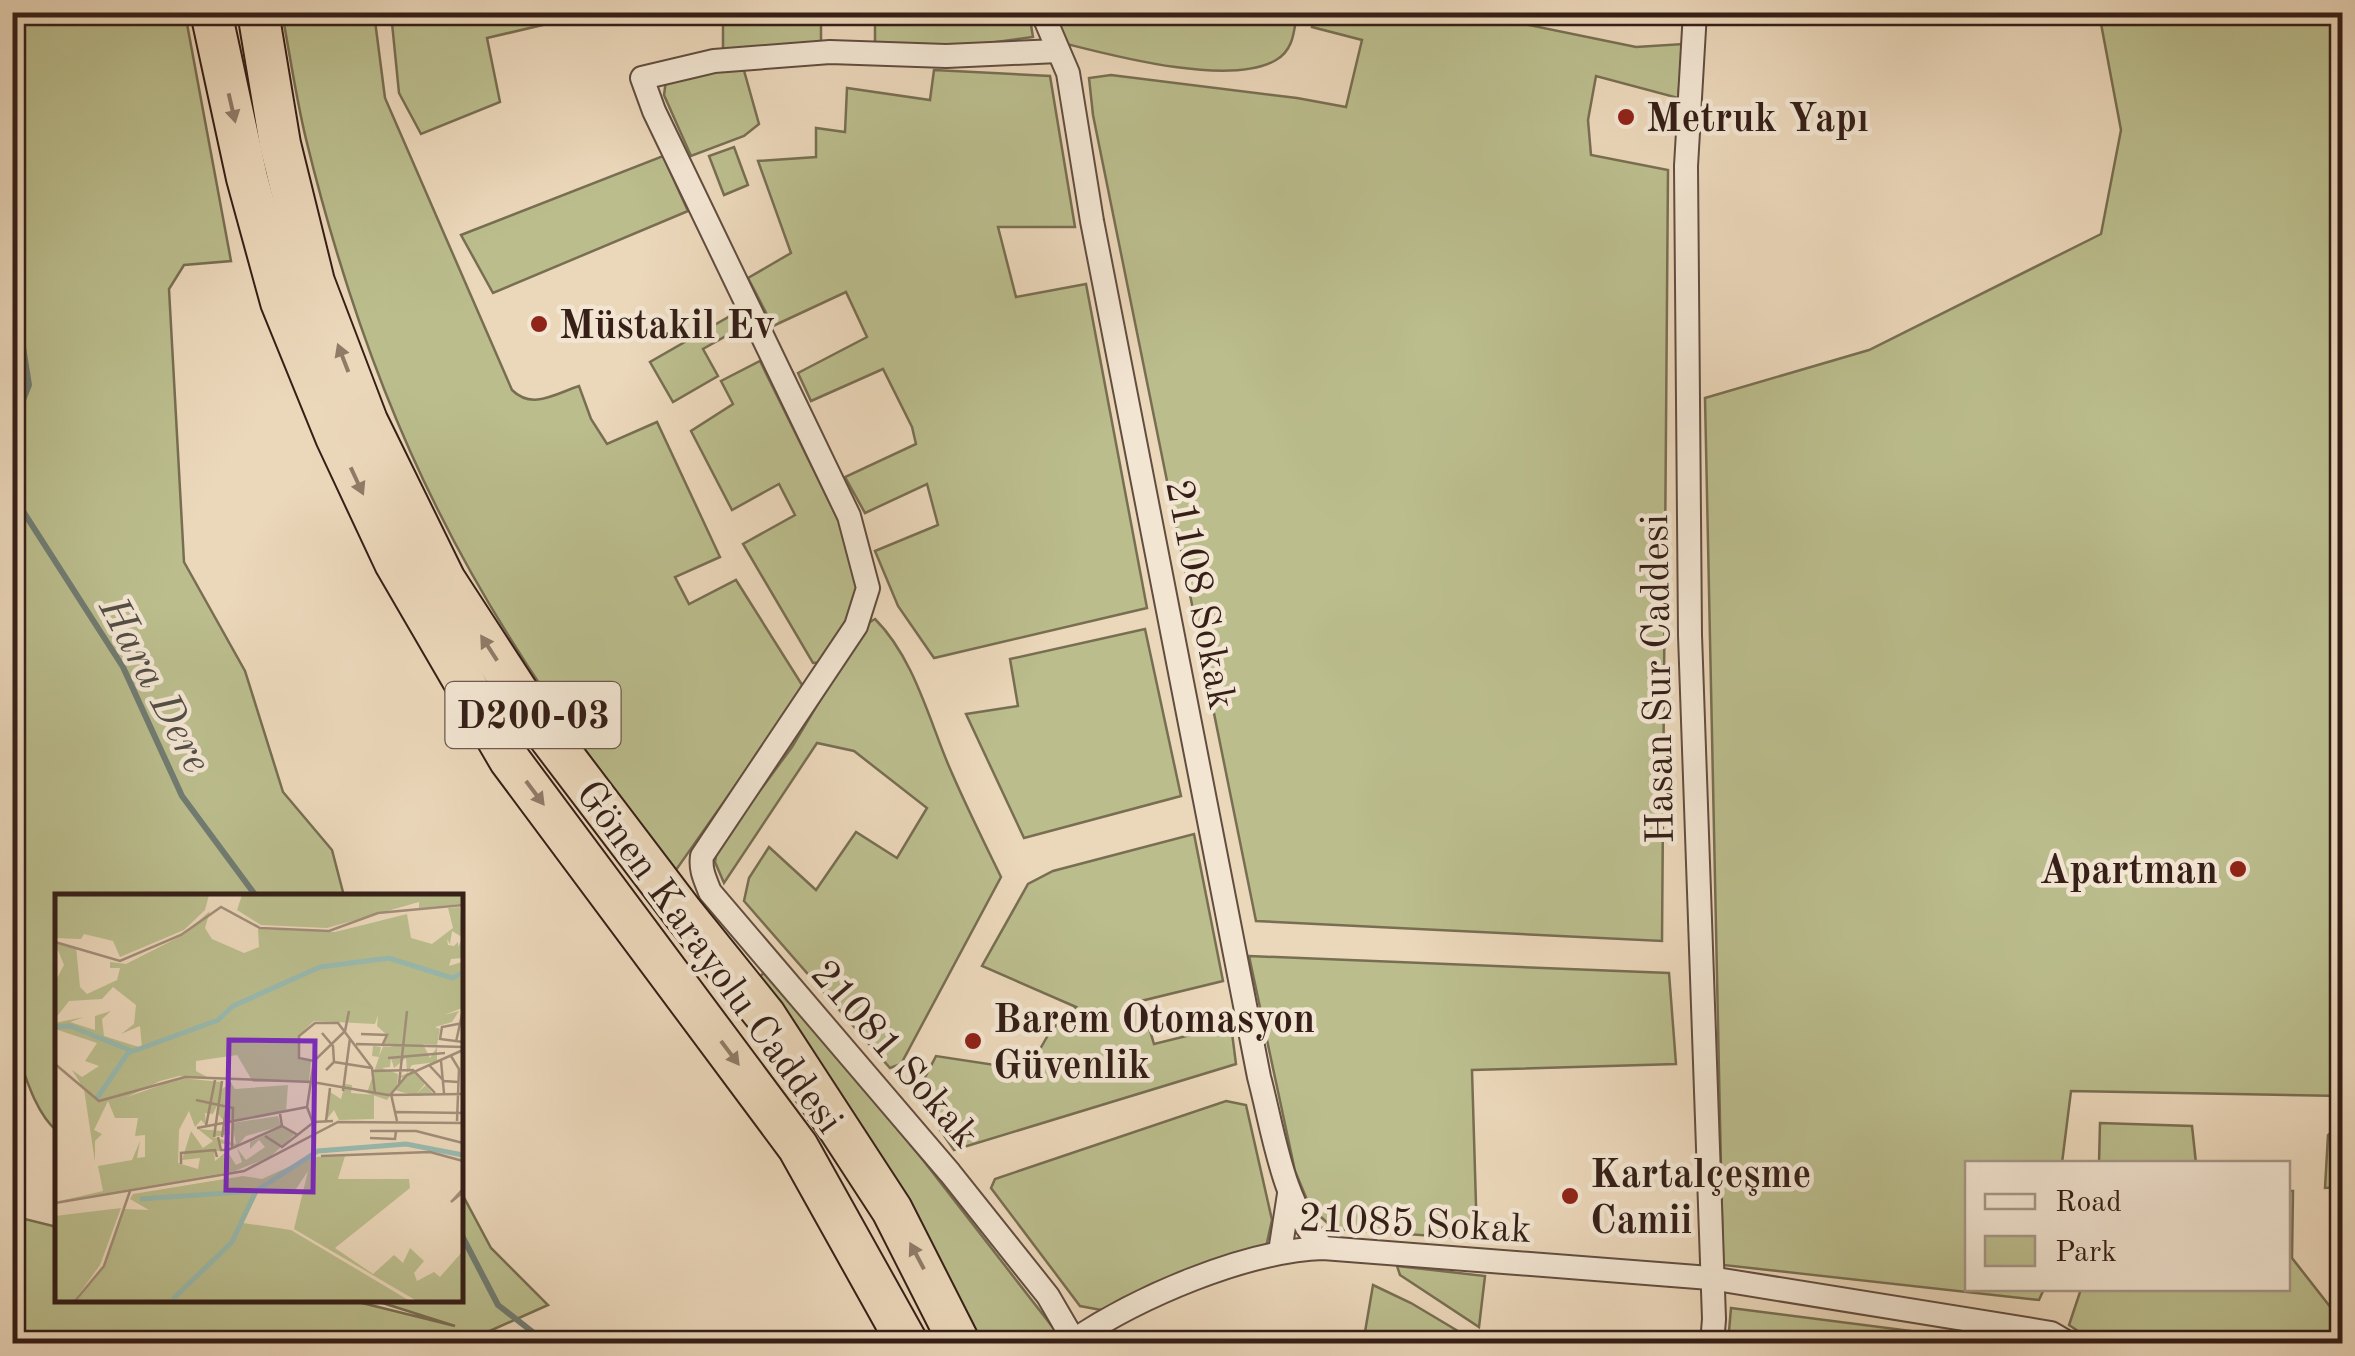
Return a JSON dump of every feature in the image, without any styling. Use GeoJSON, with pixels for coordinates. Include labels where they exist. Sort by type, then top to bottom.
{"type":"FeatureCollection","features":[{"type":"Feature","properties":{"kind":"highway","name":"Gönen Karayolu Caddesi"},"geometry":{"type":"LineString","coordinates":[[211,12],[281,302],[336,437],[395,563],[509,759],[798,1148],[908,1344]]}},
{"type":"Feature","properties":{"kind":"highway","name":"Gönen Karayolu Caddesi"},"geometry":{"type":"LineString","coordinates":[[258,12],[280,144],[314,282],[367,421],[445,580],[534,717],[683,913],[766,1014],[892,1210],[960,1344]]}},
{"type":"Feature","properties":{"kind":"street","name":"21108 Sokak"},"geometry":{"type":"LineString","coordinates":[[1042,12],[1073,93],[1092,221],[1251,1040],[1290,1190],[1311,1235],[1323,1248]]}},
{"type":"Feature","properties":{"kind":"street","name":"Hasan Sur Caddesi"},"geometry":{"type":"LineString","coordinates":[[1694,12],[1686,166],[1690,615],[1712,1344]]}},
{"type":"Feature","properties":{"kind":"street","name":"21081 Sokak"},"geometry":{"type":"LineString","coordinates":[[1058,51],[964,56],[830,52],[714,61],[642,78],[736,283],[844,503],[867,575],[865,602],[856,626],[702,856],[701,867],[710,892],[950,1173],[1048,1296],[1075,1342]]}},
{"type":"Feature","properties":{"kind":"street","name":"21108 Sokak"},"geometry":{"type":"LineString","coordinates":[[1280,1252],[1290,1190]]}},
{"type":"Feature","properties":{"kind":"street","name":"21085 Sokak"},"geometry":{"type":"LineString","coordinates":[[1075,1342],[1146,1297],[1280,1252],[1323,1248],[1710,1278],[2050,1333],[2070,1344]]}},
{"type":"Feature","properties":{"kind":"green space"},"geometry":{"type":"Polygon","coordinates":[[[391,12],[594,13],[487,38],[500,102],[421,134],[399,93],[391,12]]]}},
{"type":"Feature","properties":{"kind":"green space"},"geometry":{"type":"Polygon","coordinates":[[[12,13],[185,13],[231,261],[184,265],[169,289],[184,562],[245,671],[283,792],[332,850],[343,894],[55,894],[55,1129],[35,1100],[12,1038],[12,13]]]}},
{"type":"Feature","properties":{"kind":"green space"},"geometry":{"type":"Polygon","coordinates":[[[282,13],[374,13],[385,98],[512,390],[536,400],[579,386],[591,419],[607,444],[657,422],[720,557],[675,577],[689,604],[736,580],[804,688],[676,870],[578,740],[518,651],[463,558],[417,466],[378,375],[331,234],[302,124],[282,13]]]}},
{"type":"Feature","properties":{"kind":"green space"},"geometry":{"type":"Polygon","coordinates":[[[723,13],[821,13],[821,46],[723,52],[723,13]]]}},
{"type":"Feature","properties":{"kind":"green space"},"geometry":{"type":"Polygon","coordinates":[[[875,13],[1029,13],[1033,37],[967,46],[875,43],[875,13]]]}},
{"type":"Feature","properties":{"kind":"green space"},"geometry":{"type":"Polygon","coordinates":[[[1053,13],[1297,13],[1292,39],[1282,56],[1256,68],[1230,71],[1171,66],[1063,43],[1053,13]]]}},
{"type":"Feature","properties":{"kind":"green space"},"geometry":{"type":"Polygon","coordinates":[[[1316,13],[1470,13],[1636,47],[1683,44],[1678,98],[1596,76],[1588,120],[1591,155],[1668,170],[1662,941],[1256,921],[1093,115],[1089,78],[1111,75],[1346,107],[1362,40],[1312,27],[1316,13]]]}},
{"type":"Feature","properties":{"kind":"green space"},"geometry":{"type":"Polygon","coordinates":[[[2099,13],[2342,13],[2342,1096],[2071,1091],[2062,1161],[1965,1161],[1965,1291],[2043,1291],[2039,1300],[1723,1265],[1705,398],[1869,350],[2101,234],[2121,130],[2099,13]]]}},
{"type":"Feature","properties":{"kind":"green space"},"geometry":{"type":"Polygon","coordinates":[[[743,67],[759,124],[744,136],[691,156],[664,95],[666,80],[743,67]]]}},
{"type":"Feature","properties":{"kind":"green space"},"geometry":{"type":"Polygon","coordinates":[[[934,70],[1050,76],[1075,227],[998,227],[1016,297],[1086,284],[1147,608],[934,658],[898,606],[875,551],[938,525],[927,484],[865,513],[845,477],[916,444],[912,427],[883,369],[811,401],[798,373],[867,337],[846,292],[773,326],[748,278],[791,253],[758,161],[816,157],[816,128],[845,132],[847,88],[930,100],[934,70]]]}},
{"type":"Feature","properties":{"kind":"green space"},"geometry":{"type":"Polygon","coordinates":[[[734,147],[748,185],[724,195],[709,156],[734,147]]]}},
{"type":"Feature","properties":{"kind":"green space"},"geometry":{"type":"Polygon","coordinates":[[[663,156],[688,211],[493,293],[461,235],[663,156]]]}},
{"type":"Feature","properties":{"kind":"green space"},"geometry":{"type":"Polygon","coordinates":[[[732,315],[740,328],[703,349],[718,376],[673,402],[650,362],[732,315]]]}},
{"type":"Feature","properties":{"kind":"green space"},"geometry":{"type":"Polygon","coordinates":[[[760,361],[851,546],[856,595],[825,662],[813,663],[743,544],[795,515],[779,484],[732,510],[691,431],[733,404],[721,381],[760,361]]]}},
{"type":"Feature","properties":{"kind":"green space"},"geometry":{"type":"Polygon","coordinates":[[[875,619],[910,669],[954,778],[1001,877],[901,1064],[890,1068],[744,901],[749,878],[769,847],[816,890],[856,832],[897,858],[927,808],[854,751],[817,743],[724,883],[715,862],[717,849],[792,747],[865,625],[875,619]]]}},
{"type":"Feature","properties":{"kind":"green space"},"geometry":{"type":"Polygon","coordinates":[[[1145,629],[1181,796],[1024,838],[966,714],[1018,706],[1010,659],[1145,629]]]}},
{"type":"Feature","properties":{"kind":"green space"},"geometry":{"type":"Polygon","coordinates":[[[1194,834],[1223,981],[1141,1001],[1154,1044],[1231,1025],[1236,1064],[954,1150],[916,1095],[936,1056],[1028,1070],[1051,1030],[1076,1007],[982,966],[1028,884],[1053,871],[1194,834]]]}},
{"type":"Feature","properties":{"kind":"green space"},"geometry":{"type":"Polygon","coordinates":[[[1249,956],[1669,973],[1676,1064],[1472,1070],[1477,1239],[1334,1229],[1310,1207],[1295,1171],[1249,956]]]}},
{"type":"Feature","properties":{"kind":"green space"},"geometry":{"type":"Polygon","coordinates":[[[766,970],[923,1160],[1065,1343],[978,1343],[759,978],[766,970]]]}},
{"type":"Feature","properties":{"kind":"green space"},"geometry":{"type":"Polygon","coordinates":[[[1226,1101],[1246,1105],[1272,1220],[1266,1247],[1101,1310],[1080,1306],[991,1188],[995,1179],[1226,1101]]]}},
{"type":"Feature","properties":{"kind":"green space"},"geometry":{"type":"Polygon","coordinates":[[[2100,1123],[2192,1126],[2196,1161],[2099,1161],[2100,1123]]]}},
{"type":"Feature","properties":{"kind":"green space"},"geometry":{"type":"Polygon","coordinates":[[[2342,1123],[2342,1187],[2325,1188],[2328,1135],[2342,1123]]]}},
{"type":"Feature","properties":{"kind":"green space"},"geometry":{"type":"Polygon","coordinates":[[[2293,1191],[2292,1258],[2342,1322],[2342,1343],[2096,1343],[2069,1325],[2080,1291],[2290,1291],[2293,1191]]]}},
{"type":"Feature","properties":{"kind":"green space"},"geometry":{"type":"Polygon","coordinates":[[[462,1194],[491,1248],[548,1305],[485,1333],[487,1343],[13,1343],[13,1216],[55,1226],[55,1301],[354,1301],[455,1326],[376,1301],[462,1301],[462,1194]]]}},
{"type":"Feature","properties":{"kind":"green space"},"geometry":{"type":"Polygon","coordinates":[[[1397,1266],[1485,1276],[1479,1327],[1400,1275],[1397,1266]]]}},
{"type":"Feature","properties":{"kind":"green space"},"geometry":{"type":"Polygon","coordinates":[[[1373,1285],[1478,1343],[1329,1343],[1365,1332],[1373,1285]]]}},
{"type":"Feature","properties":{"kind":"green space"},"geometry":{"type":"Polygon","coordinates":[[[1731,1308],[1927,1333],[1925,1343],[1728,1343],[1731,1308]]]}},
{"type":"Feature","properties":{"kind":"waterway","name":"Hara Dere"},"geometry":{"type":"LineString","coordinates":[[12,278],[29,385],[12,428]]}},
{"type":"Feature","properties":{"kind":"waterway","name":"Hara Dere"},"geometry":{"type":"LineString","coordinates":[[12,494],[123,667],[182,796],[255,894]]}},
{"type":"Feature","properties":{"kind":"waterway","name":"Hara Dere"},"geometry":{"type":"LineString","coordinates":[[462,1236],[498,1305],[548,1344]]}},
{"type":"Feature","properties":{"kind":"place","name":"Metruk Yapı"},"geometry":{"type":"Point","coordinates":[1626,117]}},
{"type":"Feature","properties":{"kind":"place","name":"Müstakil Ev"},"geometry":{"type":"Point","coordinates":[539,324]}},
{"type":"Feature","properties":{"kind":"place","name":"Apartman"},"geometry":{"type":"Point","coordinates":[2238,869]}},
{"type":"Feature","properties":{"kind":"place","name":"Barem Otomasyon Güvenlik"},"geometry":{"type":"Point","coordinates":[973,1041]}},
{"type":"Feature","properties":{"kind":"place","name":"Kartalçeşme Camii"},"geometry":{"type":"Point","coordinates":[1570,1196]}}]}
